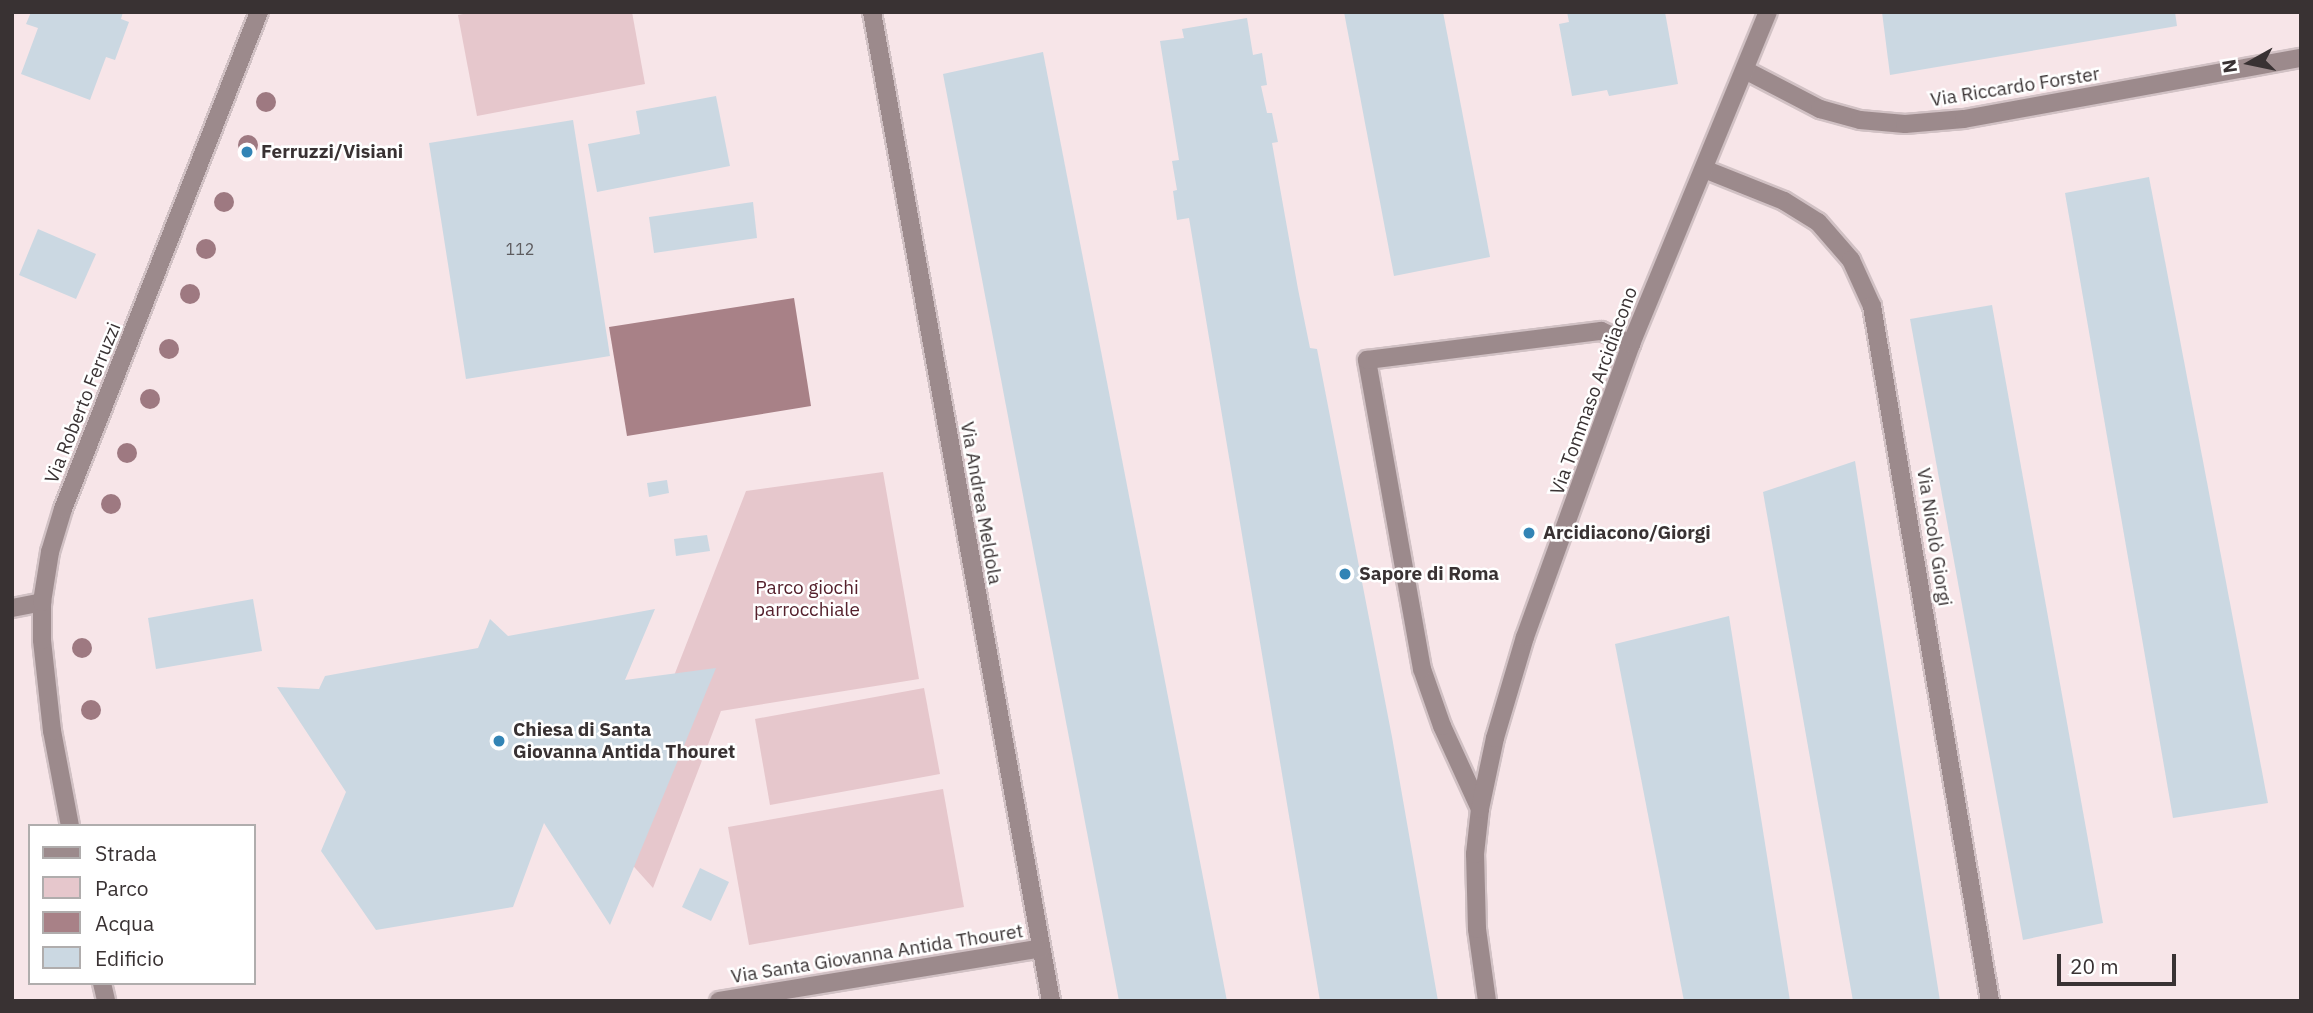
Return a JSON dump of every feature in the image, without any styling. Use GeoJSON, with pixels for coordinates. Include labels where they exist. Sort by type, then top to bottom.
{"type":"FeatureCollection","features":[{"type":"Feature","properties":{"kind":"street","name":"Via Roberto Ferruzzi"},"geometry":{"type":"LineString","coordinates":[[70,824],[46,682],[42,602],[50,552],[63,509],[259,12]]}},
{"type":"Feature","properties":{"kind":"street","name":"Via Andrea Meldola"},"geometry":{"type":"LineString","coordinates":[[872,12],[1051,1001]]}},
{"type":"Feature","properties":{"kind":"street","name":"Via Tommaso Arcidiacono"},"geometry":{"type":"LineString","coordinates":[[1487,1001],[1474,887],[1480,809],[1495,738],[1525,637],[1631,344],[1768,12]]}},
{"type":"Feature","properties":{"kind":"street","name":"Via Riccardo Forster"},"geometry":{"type":"LineString","coordinates":[[1745,70],[1820,110],[1860,120],[1905,124],[1964,119],[2301,58]]}},
{"type":"Feature","properties":{"kind":"street","name":"Via Nicolò Giorgi"},"geometry":{"type":"LineString","coordinates":[[1704,169],[1805,212],[1838,241],[1867,292],[1879,334],[1990,1001]]}},
{"type":"Feature","properties":{"kind":"street"},"geometry":{"type":"LineString","coordinates":[[1480,809],[1442,726],[1422,669],[1367,360],[1601,331],[1631,344]]}},
{"type":"Feature","properties":{"kind":"street"},"geometry":{"type":"LineString","coordinates":[[12,608],[42,602]]}},
{"type":"Feature","properties":{"kind":"street","name":"Via Santa Giovanna Antida Thouret"},"geometry":{"type":"LineString","coordinates":[[719,1001],[1041,948]]}},
{"type":"Feature","properties":{"kind":"green space"},"geometry":{"type":"Polygon","coordinates":[[[473,12],[632,12],[645,84],[477,116],[458,15],[473,12]]]}},
{"type":"Feature","properties":{"kind":"green space","name":"Parco giochi parrocchiale"},"geometry":{"type":"Polygon","coordinates":[[[883,472],[919,679],[721,711],[653,888],[610,840],[746,491],[883,472]]]}},
{"type":"Feature","properties":{"kind":"green space"},"geometry":{"type":"Polygon","coordinates":[[[924,688],[940,774],[770,805],[755,719],[924,688]]]}},
{"type":"Feature","properties":{"kind":"green space"},"geometry":{"type":"Polygon","coordinates":[[[943,789],[964,907],[749,945],[728,827],[943,789]]]}},
{"type":"Feature","properties":{"kind":"water"},"geometry":{"type":"Polygon","coordinates":[[[794,298],[811,406],[627,436],[609,327],[794,298]]]}},
{"type":"Feature","properties":{"kind":"building"},"geometry":{"type":"Polygon","coordinates":[[[31,12],[123,12],[121,19],[129,22],[115,60],[106,57],[90,100],[21,74],[38,28],[26,24],[31,12]]]}},
{"type":"Feature","properties":{"kind":"building"},"geometry":{"type":"Polygon","coordinates":[[[1344,12],[1443,12],[1490,257],[1394,276],[1344,12]]]}},
{"type":"Feature","properties":{"kind":"building"},"geometry":{"type":"Polygon","coordinates":[[[1567,12],[1665,12],[1678,84],[1609,96],[1607,90],[1572,96],[1559,24],[1569,22],[1567,12]]]}},
{"type":"Feature","properties":{"kind":"building"},"geometry":{"type":"Polygon","coordinates":[[[1882,12],[2175,12],[2177,26],[1890,75],[1882,12]]]}},
{"type":"Feature","properties":{"kind":"building"},"geometry":{"type":"Polygon","coordinates":[[[1247,18],[1253,55],[1262,53],[1267,85],[1261,86],[1267,113],[1272,113],[1278,142],[1272,143],[1298,289],[1310,348],[1317,349],[1392,737],[1438,1001],[1320,1001],[1189,218],[1177,220],[1173,191],[1177,190],[1172,161],[1179,160],[1160,41],[1184,38],[1182,29],[1247,18]]]}},
{"type":"Feature","properties":{"kind":"building"},"geometry":{"type":"Polygon","coordinates":[[[1043,52],[1227,1001],[1119,1001],[943,74],[1043,52]]]}},
{"type":"Feature","properties":{"kind":"building"},"geometry":{"type":"Polygon","coordinates":[[[716,96],[730,166],[597,192],[588,144],[640,134],[636,111],[716,96]]]}},
{"type":"Feature","properties":{"kind":"building"},"geometry":{"type":"Polygon","coordinates":[[[573,120],[610,356],[466,379],[429,143],[573,120]]]}},
{"type":"Feature","properties":{"kind":"building"},"geometry":{"type":"Polygon","coordinates":[[[2149,177],[2268,803],[2173,818],[2065,193],[2149,177]]]}},
{"type":"Feature","properties":{"kind":"building"},"geometry":{"type":"Polygon","coordinates":[[[753,202],[757,238],[654,253],[649,217],[753,202]]]}},
{"type":"Feature","properties":{"kind":"building"},"geometry":{"type":"Polygon","coordinates":[[[38,229],[96,254],[76,299],[19,275],[38,229]]]}},
{"type":"Feature","properties":{"kind":"building"},"geometry":{"type":"Polygon","coordinates":[[[1992,305],[2103,923],[2023,940],[1910,319],[1992,305]]]}},
{"type":"Feature","properties":{"kind":"building"},"geometry":{"type":"Polygon","coordinates":[[[1855,461],[1940,1001],[1853,1001],[1763,492],[1855,461]]]}},
{"type":"Feature","properties":{"kind":"building"},"geometry":{"type":"Polygon","coordinates":[[[667,480],[669,493],[649,497],[647,483],[667,480]]]}},
{"type":"Feature","properties":{"kind":"building"},"geometry":{"type":"Polygon","coordinates":[[[707,535],[710,551],[676,556],[674,539],[707,535]]]}},
{"type":"Feature","properties":{"kind":"building"},"geometry":{"type":"Polygon","coordinates":[[[253,599],[262,651],[156,669],[148,618],[253,599]]]}},
{"type":"Feature","properties":{"kind":"building","name":"Chiesa di Santa Giovanna Antida Thouret"},"geometry":{"type":"Polygon","coordinates":[[[655,609],[625,680],[716,668],[610,925],[544,823],[513,907],[376,930],[321,851],[346,792],[277,687],[319,689],[325,676],[478,648],[490,619],[508,636],[655,609]]]}},
{"type":"Feature","properties":{"kind":"building"},"geometry":{"type":"Polygon","coordinates":[[[1729,616],[1790,1001],[1684,1001],[1615,644],[1729,616]]]}},
{"type":"Feature","properties":{"kind":"building"},"geometry":{"type":"Polygon","coordinates":[[[700,868],[729,882],[711,921],[682,907],[700,868]]]}},
{"type":"Feature","properties":{"kind":"place","name":"Ferruzzi/Visiani"},"geometry":{"type":"Point","coordinates":[247,152]}},
{"type":"Feature","properties":{"kind":"place","name":"Arcidiacono/Giorgi"},"geometry":{"type":"Point","coordinates":[1529,533]}},
{"type":"Feature","properties":{"kind":"place","name":"Sapore di Roma"},"geometry":{"type":"Point","coordinates":[1345,574]}},
{"type":"Feature","properties":{"kind":"place","name":"Chiesa di Santa Giovanna Antida Thouret"},"geometry":{"type":"Point","coordinates":[499,741]}}]}
